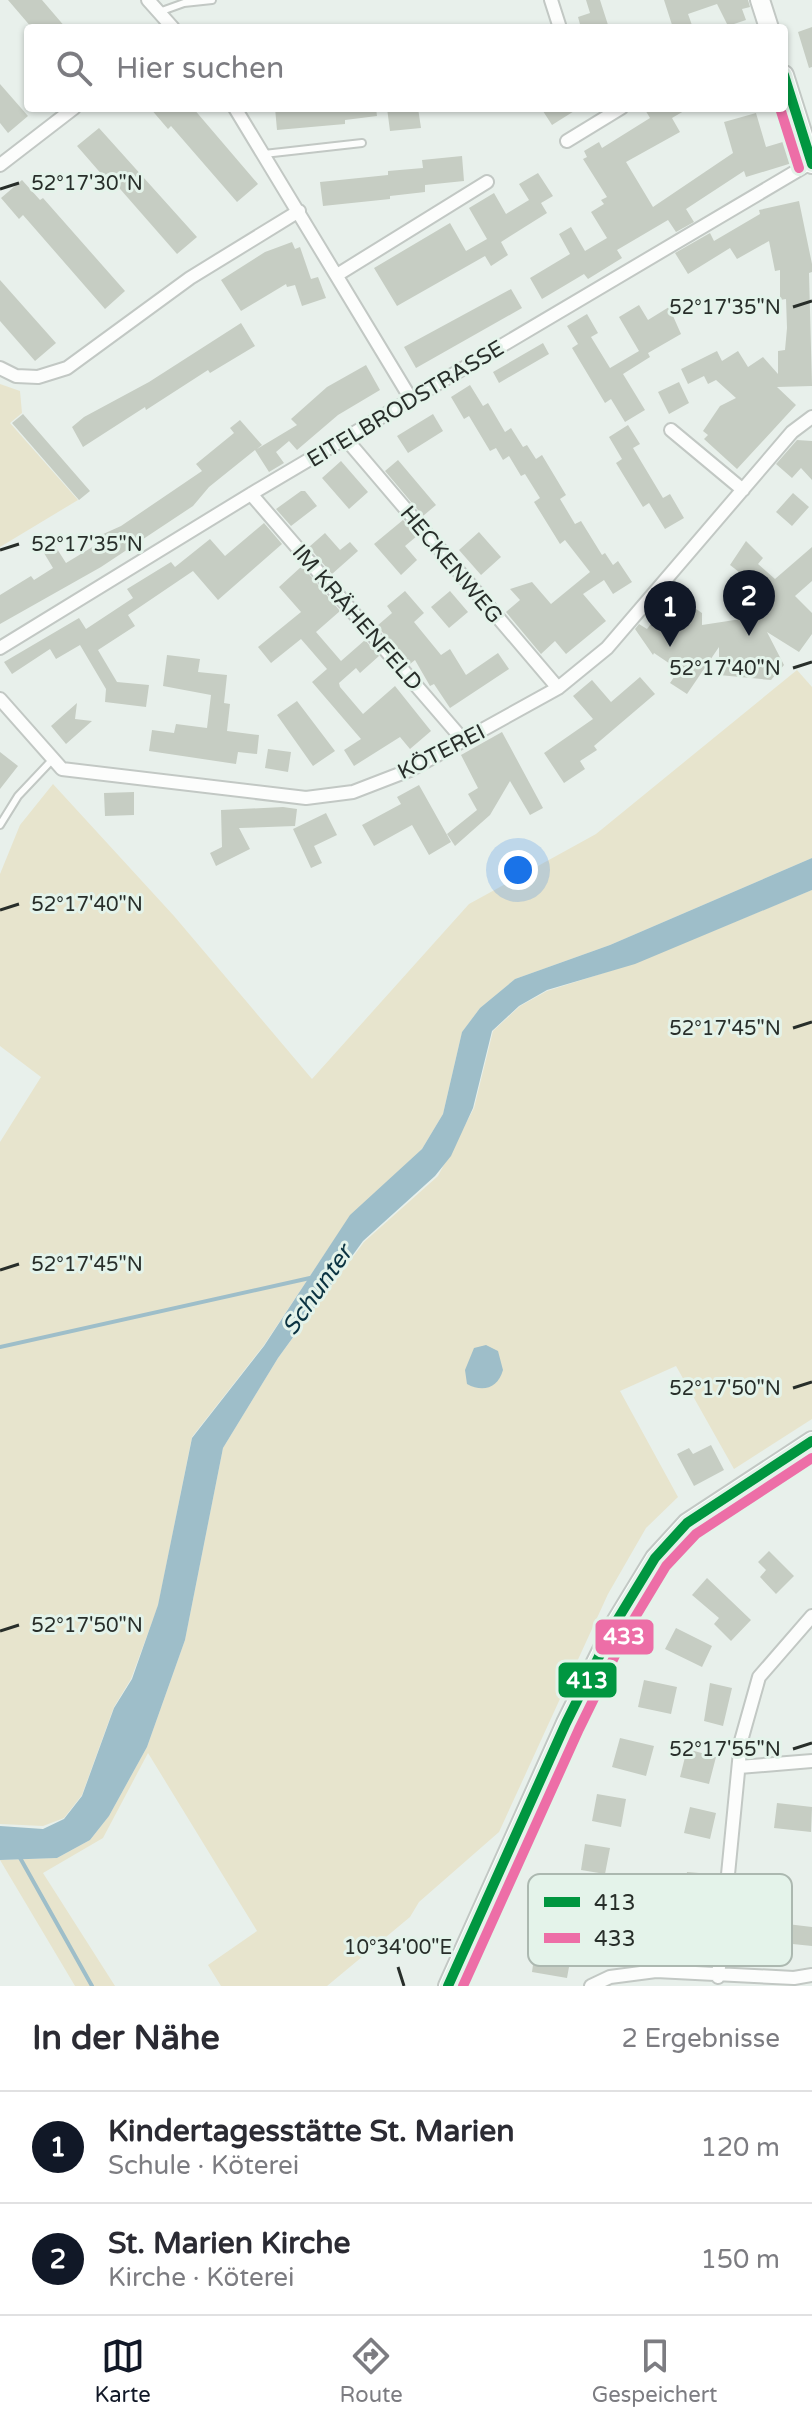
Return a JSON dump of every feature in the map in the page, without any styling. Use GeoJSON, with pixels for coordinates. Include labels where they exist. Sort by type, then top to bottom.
{"type":"FeatureCollection","features":[{"type":"Feature","properties":{"kind":"main road"},"geometry":{"type":"LineString","coordinates":[[760,0],[764,24]]}},
{"type":"Feature","properties":{"kind":"main road"},"geometry":{"type":"LineString","coordinates":[[788,88],[812,163]]}},
{"type":"Feature","properties":{"kind":"main road"},"geometry":{"type":"LineString","coordinates":[[448,1986],[566,1723],[616,1622],[655,1558],[687,1523],[812,1441]]}},
{"type":"Feature","properties":{"kind":"street"},"geometry":{"type":"LineString","coordinates":[[148,0],[170,24]]}},
{"type":"Feature","properties":{"kind":"street"},"geometry":{"type":"LineString","coordinates":[[551,0],[559,24]]}},
{"type":"Feature","properties":{"kind":"street"},"geometry":{"type":"LineString","coordinates":[[0,165],[69,112]]}},
{"type":"Feature","properties":{"kind":"street"},"geometry":{"type":"LineString","coordinates":[[238,112],[411,399]]}},
{"type":"Feature","properties":{"kind":"street"},"geometry":{"type":"LineString","coordinates":[[593,112],[599,121]]}},
{"type":"Feature","properties":{"kind":"street"},"geometry":{"type":"LineString","coordinates":[[567,141],[614,112]]}},
{"type":"Feature","properties":{"kind":"street","name":"EITELBRODSTRASSE"},"geometry":{"type":"LineString","coordinates":[[0,648],[251,494],[812,163]]}},
{"type":"Feature","properties":{"kind":"street"},"geometry":{"type":"LineString","coordinates":[[337,275],[487,182]]}},
{"type":"Feature","properties":{"kind":"street"},"geometry":{"type":"LineString","coordinates":[[0,368],[16,376],[38,377],[67,368],[190,278],[299,211]]}},
{"type":"Feature","properties":{"kind":"street","name":"KÖTEREI"},"geometry":{"type":"LineString","coordinates":[[52,760],[68,770],[306,798],[353,792],[410,770],[558,688],[607,648],[792,432],[812,417]]}},
{"type":"Feature","properties":{"kind":"street"},"geometry":{"type":"LineString","coordinates":[[671,430],[743,490]]}},
{"type":"Feature","properties":{"kind":"street","name":"HECKENWEG"},"geometry":{"type":"LineString","coordinates":[[346,439],[558,688]]}},
{"type":"Feature","properties":{"kind":"street","name":"IM KRÄHENFELD"},"geometry":{"type":"LineString","coordinates":[[251,494],[464,741]]}},
{"type":"Feature","properties":{"kind":"street"},"geometry":{"type":"LineString","coordinates":[[0,699],[52,760]]}},
{"type":"Feature","properties":{"kind":"street"},"geometry":{"type":"LineString","coordinates":[[728,1874],[741,1741],[759,1677],[812,1616]]}},
{"type":"Feature","properties":{"kind":"street"},"geometry":{"type":"LineString","coordinates":[[739,1767],[812,1761]]}},
{"type":"Feature","properties":{"kind":"street"},"geometry":{"type":"LineString","coordinates":[[718,1977],[719,1966]]}},
{"type":"Feature","properties":{"kind":"street"},"geometry":{"type":"LineString","coordinates":[[591,1986],[610,1977],[656,1971],[718,1977],[794,1978],[812,1975]]}},
{"type":"Feature","properties":{"kind":"lane"},"geometry":{"type":"LineString","coordinates":[[159,12],[184,3],[212,0]]}},
{"type":"Feature","properties":{"kind":"lane"},"geometry":{"type":"LineString","coordinates":[[264,154],[362,143]]}},
{"type":"Feature","properties":{"kind":"lane"},"geometry":{"type":"LineString","coordinates":[[0,825],[18,796],[52,760]]}},
{"type":"Feature","properties":{"kind":"shaded area"},"geometry":{"type":"Polygon","coordinates":[[[0,384],[20,391],[22,413],[10,423],[78,500],[0,547],[0,384]]]}},
{"type":"Feature","properties":{"kind":"shaded area"},"geometry":{"type":"Polygon","coordinates":[[[797,670],[812,687],[812,858],[610,945],[515,979],[480,1008],[462,1032],[443,1114],[422,1149],[350,1216],[264,1345],[192,1437],[158,1606],[131,1679],[114,1707],[82,1795],[64,1818],[43,1826],[0,1824],[0,1142],[41,1077],[0,1046],[0,874],[20,825],[53,784],[174,916],[312,1079],[469,904],[596,834],[797,670]]]}},
{"type":"Feature","properties":{"kind":"shaded area"},"geometry":{"type":"Polygon","coordinates":[[[812,890],[812,1419],[734,1469],[676,1366],[620,1391],[678,1497],[646,1528],[608,1594],[499,1832],[419,1902],[410,1917],[327,1986],[221,1986],[208,1965],[257,1931],[148,1753],[103,1838],[43,1873],[115,1986],[75,1986],[0,1860],[57,1858],[90,1840],[109,1816],[147,1747],[185,1640],[223,1448],[278,1358],[364,1242],[438,1176],[474,1108],[493,1031],[520,1006],[547,991],[635,963],[812,890]]]}},
{"type":"Feature","properties":{"kind":"water","name":"Schunter"},"geometry":{"type":"Polygon","coordinates":[[[812,858],[812,890],[635,964],[547,990],[519,1006],[492,1031],[473,1108],[451,1156],[435,1176],[363,1241],[278,1358],[223,1448],[185,1640],[147,1747],[109,1816],[90,1840],[57,1858],[0,1860],[0,1826],[43,1829],[64,1819],[82,1796],[114,1708],[132,1679],[158,1605],[192,1438],[264,1346],[350,1215],[422,1149],[443,1114],[462,1032],[480,1008],[515,979],[610,945],[812,858]]]}},
{"type":"Feature","properties":{"kind":"water"},"geometry":{"type":"Polygon","coordinates":[[[486,1345],[498,1351],[503,1370],[494,1385],[479,1388],[467,1384],[465,1370],[474,1348],[486,1345]]]}},
{"type":"Feature","properties":{"kind":"building"},"geometry":{"type":"Polygon","coordinates":[[[8,0],[42,0],[63,24],[29,24],[8,0]]]}},
{"type":"Feature","properties":{"kind":"building"},"geometry":{"type":"Polygon","coordinates":[[[586,0],[600,0],[608,24],[580,24],[578,17],[590,13],[586,0]]]}},
{"type":"Feature","properties":{"kind":"building"},"geometry":{"type":"Polygon","coordinates":[[[664,0],[748,0],[750,7],[742,9],[746,20],[734,24],[727,24],[717,4],[688,14],[692,24],[672,24],[664,0]]]}},
{"type":"Feature","properties":{"kind":"building"},"geometry":{"type":"Polygon","coordinates":[[[812,27],[812,67],[809,68],[798,32],[812,27]]]}},
{"type":"Feature","properties":{"kind":"building"},"geometry":{"type":"Polygon","coordinates":[[[0,84],[28,116],[8,133],[0,123],[0,84]]]}},
{"type":"Feature","properties":{"kind":"building"},"geometry":{"type":"Polygon","coordinates":[[[153,112],[196,112],[258,184],[237,202],[171,126],[168,129],[153,112]]]}},
{"type":"Feature","properties":{"kind":"building"},"geometry":{"type":"Polygon","coordinates":[[[275,112],[376,112],[377,116],[345,120],[345,124],[277,130],[275,112]]]}},
{"type":"Feature","properties":{"kind":"building"},"geometry":{"type":"Polygon","coordinates":[[[388,112],[419,112],[421,128],[390,131],[388,112]]]}},
{"type":"Feature","properties":{"kind":"building"},"geometry":{"type":"Polygon","coordinates":[[[544,112],[573,112],[552,125],[544,112]]]}},
{"type":"Feature","properties":{"kind":"building"},"geometry":{"type":"Polygon","coordinates":[[[646,112],[682,112],[672,118],[680,132],[626,162],[653,207],[733,153],[724,122],[756,113],[766,147],[786,141],[792,163],[746,177],[744,171],[686,209],[694,222],[676,232],[668,220],[617,250],[622,258],[588,279],[584,274],[542,299],[530,278],[570,254],[559,234],[571,227],[585,251],[607,238],[591,212],[604,204],[601,200],[607,197],[583,159],[587,157],[584,151],[599,142],[602,148],[650,118],[646,112]]]}},
{"type":"Feature","properties":{"kind":"building"},"geometry":{"type":"Polygon","coordinates":[[[99,128],[197,237],[177,254],[107,174],[104,177],[77,146],[99,128]]]}},
{"type":"Feature","properties":{"kind":"building"},"geometry":{"type":"Polygon","coordinates":[[[462,156],[464,181],[425,185],[425,192],[390,196],[390,199],[323,206],[320,182],[388,175],[388,171],[423,168],[422,160],[462,156]]]}},
{"type":"Feature","properties":{"kind":"building"},"geometry":{"type":"Polygon","coordinates":[[[538,173],[553,196],[541,203],[547,213],[501,242],[508,255],[491,266],[485,256],[397,306],[374,268],[450,223],[466,251],[487,239],[469,208],[494,193],[506,214],[529,200],[519,184],[538,173]]]}},
{"type":"Feature","properties":{"kind":"building"},"geometry":{"type":"Polygon","coordinates":[[[22,180],[40,200],[43,198],[125,291],[105,309],[23,215],[19,219],[1,198],[22,180]]]}},
{"type":"Feature","properties":{"kind":"building"},"geometry":{"type":"Polygon","coordinates":[[[799,201],[812,264],[812,272],[809,273],[812,386],[777,387],[796,405],[737,469],[704,439],[708,435],[703,431],[720,406],[736,398],[716,380],[708,384],[704,376],[688,384],[681,369],[717,351],[722,361],[738,351],[748,367],[763,357],[778,374],[778,351],[785,350],[787,328],[786,299],[780,300],[780,270],[775,271],[769,241],[737,259],[730,248],[688,274],[675,253],[710,233],[714,241],[760,214],[759,210],[799,201]]]}},
{"type":"Feature","properties":{"kind":"building"},"geometry":{"type":"Polygon","coordinates":[[[292,242],[295,249],[300,247],[311,279],[318,277],[326,298],[302,306],[295,285],[287,287],[286,284],[241,311],[221,280],[265,252],[292,242]]]}},
{"type":"Feature","properties":{"kind":"building"},"geometry":{"type":"Polygon","coordinates":[[[0,280],[56,343],[35,361],[0,321],[0,280]]]}},
{"type":"Feature","properties":{"kind":"building"},"geometry":{"type":"Polygon","coordinates":[[[511,289],[522,308],[416,368],[404,347],[511,289]]]}},
{"type":"Feature","properties":{"kind":"building"},"geometry":{"type":"Polygon","coordinates":[[[639,305],[648,320],[669,307],[681,334],[648,353],[650,357],[623,374],[645,410],[625,422],[611,399],[605,403],[572,348],[578,344],[567,326],[587,314],[598,333],[591,337],[610,368],[639,351],[619,317],[639,305]]]}},
{"type":"Feature","properties":{"kind":"building"},"geometry":{"type":"Polygon","coordinates":[[[241,323],[255,346],[210,373],[208,370],[83,447],[72,427],[84,417],[149,382],[241,323]]]}},
{"type":"Feature","properties":{"kind":"building"},"geometry":{"type":"Polygon","coordinates":[[[543,343],[549,354],[499,383],[493,372],[543,343]]]}},
{"type":"Feature","properties":{"kind":"building"},"geometry":{"type":"Polygon","coordinates":[[[366,365],[380,390],[338,415],[297,450],[289,441],[276,452],[284,463],[269,472],[255,450],[209,487],[193,506],[101,567],[0,624],[0,595],[31,576],[34,580],[53,568],[41,548],[52,541],[66,563],[104,540],[101,535],[121,526],[202,471],[196,464],[234,433],[230,428],[240,420],[262,445],[257,449],[297,425],[291,419],[327,387],[366,365]]]}},
{"type":"Feature","properties":{"kind":"building"},"geometry":{"type":"Polygon","coordinates":[[[679,382],[689,403],[669,414],[658,392],[679,382]]]}},
{"type":"Feature","properties":{"kind":"building"},"geometry":{"type":"Polygon","coordinates":[[[470,385],[483,406],[488,403],[505,432],[511,428],[523,447],[527,445],[536,459],[542,455],[566,495],[560,499],[575,524],[581,521],[602,555],[605,553],[613,565],[618,561],[632,582],[613,594],[604,580],[583,594],[606,621],[566,654],[555,641],[541,654],[506,612],[520,600],[510,589],[532,582],[551,604],[590,572],[565,540],[560,544],[534,502],[540,498],[525,474],[521,476],[509,456],[503,460],[496,448],[490,451],[469,416],[464,419],[451,397],[470,385]]]}},
{"type":"Feature","properties":{"kind":"building"},"geometry":{"type":"Polygon","coordinates":[[[23,414],[90,491],[79,500],[12,423],[23,414]]]}},
{"type":"Feature","properties":{"kind":"building"},"geometry":{"type":"Polygon","coordinates":[[[433,414],[443,431],[408,453],[397,436],[433,414]]]}},
{"type":"Feature","properties":{"kind":"building"},"geometry":{"type":"Polygon","coordinates":[[[628,425],[640,444],[633,448],[663,498],[670,494],[684,518],[665,529],[649,503],[643,507],[616,463],[622,459],[609,437],[628,425]]]}},
{"type":"Feature","properties":{"kind":"building"},"geometry":{"type":"Polygon","coordinates":[[[797,440],[812,441],[812,480],[801,468],[792,478],[776,464],[797,440]]]}},
{"type":"Feature","properties":{"kind":"building"},"geometry":{"type":"Polygon","coordinates":[[[398,460],[436,505],[423,516],[385,471],[398,460]]]}},
{"type":"Feature","properties":{"kind":"building"},"geometry":{"type":"Polygon","coordinates":[[[341,461],[368,492],[349,509],[322,478],[341,461]]]}},
{"type":"Feature","properties":{"kind":"building"},"geometry":{"type":"Polygon","coordinates":[[[305,491],[317,506],[291,526],[276,509],[305,491]]]}},
{"type":"Feature","properties":{"kind":"building"},"geometry":{"type":"Polygon","coordinates":[[[793,493],[809,507],[792,526],[776,512],[793,493]]]}},
{"type":"Feature","properties":{"kind":"building"},"geometry":{"type":"Polygon","coordinates":[[[403,520],[417,536],[405,546],[417,560],[401,575],[374,544],[403,520]]]}},
{"type":"Feature","properties":{"kind":"building"},"geometry":{"type":"Polygon","coordinates":[[[264,523],[282,544],[218,600],[193,571],[128,615],[135,626],[98,650],[117,682],[149,685],[146,707],[105,702],[106,689],[80,645],[56,659],[50,649],[12,674],[4,662],[79,618],[86,629],[133,598],[127,589],[171,562],[175,567],[210,539],[225,556],[264,523]]]}},
{"type":"Feature","properties":{"kind":"building"},"geometry":{"type":"Polygon","coordinates":[[[479,532],[501,557],[481,575],[459,550],[479,532]]]}},
{"type":"Feature","properties":{"kind":"building"},"geometry":{"type":"Polygon","coordinates":[[[325,533],[340,550],[350,542],[358,551],[332,574],[309,547],[325,533]]]}},
{"type":"Feature","properties":{"kind":"building"},"geometry":{"type":"Polygon","coordinates":[[[746,541],[763,558],[758,564],[775,579],[812,547],[812,581],[795,596],[812,613],[812,634],[799,652],[767,632],[784,665],[771,680],[719,675],[719,647],[687,694],[670,683],[679,670],[653,655],[635,629],[639,624],[647,629],[669,600],[681,599],[702,613],[702,625],[768,615],[742,594],[748,587],[735,576],[739,572],[730,565],[746,541]]]}},
{"type":"Feature","properties":{"kind":"building"},"geometry":{"type":"Polygon","coordinates":[[[302,566],[340,611],[316,632],[341,661],[365,640],[379,656],[360,673],[356,668],[339,683],[340,687],[363,714],[395,686],[431,731],[410,749],[400,737],[354,766],[344,750],[361,739],[312,682],[327,669],[301,639],[271,663],[258,647],[301,612],[279,587],[302,566]]]}},
{"type":"Feature","properties":{"kind":"building"},"geometry":{"type":"Polygon","coordinates":[[[405,591],[424,613],[414,622],[441,655],[450,649],[466,675],[498,653],[509,669],[450,708],[434,684],[430,686],[415,660],[410,664],[377,626],[392,613],[387,606],[405,591]]]}},
{"type":"Feature","properties":{"kind":"building"},"geometry":{"type":"Polygon","coordinates":[[[450,591],[468,612],[449,628],[431,607],[450,591]]]}},
{"type":"Feature","properties":{"kind":"building"},"geometry":{"type":"Polygon","coordinates":[[[167,655],[200,659],[198,672],[227,675],[224,703],[230,704],[227,731],[259,735],[257,754],[238,752],[236,764],[149,751],[152,730],[174,733],[176,724],[207,728],[211,695],[163,686],[167,655]]]}},
{"type":"Feature","properties":{"kind":"building"},"geometry":{"type":"Polygon","coordinates":[[[640,677],[655,694],[594,746],[597,750],[580,761],[585,769],[564,783],[544,753],[593,719],[573,696],[592,680],[611,702],[640,677]]]}},
{"type":"Feature","properties":{"kind":"building"},"geometry":{"type":"Polygon","coordinates":[[[297,701],[335,751],[313,766],[277,715],[297,701]]]}},
{"type":"Feature","properties":{"kind":"building"},"geometry":{"type":"Polygon","coordinates":[[[77,703],[75,719],[92,721],[66,744],[51,726],[77,703]]]}},
{"type":"Feature","properties":{"kind":"building"},"geometry":{"type":"Polygon","coordinates":[[[502,732],[543,808],[530,815],[510,781],[490,815],[455,846],[447,834],[477,810],[468,794],[478,788],[461,755],[502,732]]]}},
{"type":"Feature","properties":{"kind":"building"},"geometry":{"type":"Polygon","coordinates":[[[268,749],[291,752],[288,772],[265,768],[268,749]]]}},
{"type":"Feature","properties":{"kind":"building"},"geometry":{"type":"Polygon","coordinates":[[[0,752],[18,766],[0,789],[0,752]]]}},
{"type":"Feature","properties":{"kind":"building"},"geometry":{"type":"Polygon","coordinates":[[[419,785],[451,842],[429,855],[412,825],[374,846],[362,825],[401,804],[397,797],[419,785]]]}},
{"type":"Feature","properties":{"kind":"building"},"geometry":{"type":"Polygon","coordinates":[[[134,792],[134,815],[105,816],[104,793],[134,792]]]}},
{"type":"Feature","properties":{"kind":"building"},"geometry":{"type":"Polygon","coordinates":[[[297,809],[295,826],[239,828],[250,849],[216,866],[210,853],[222,847],[221,810],[297,809]]]}},
{"type":"Feature","properties":{"kind":"building"},"geometry":{"type":"Polygon","coordinates":[[[326,813],[337,835],[314,846],[322,863],[311,868],[293,829],[326,813]]]}},
{"type":"Feature","properties":{"kind":"building"},"geometry":{"type":"Polygon","coordinates":[[[711,1445],[724,1470],[694,1486],[677,1454],[689,1448],[693,1454],[711,1445]]]}},
{"type":"Feature","properties":{"kind":"building"},"geometry":{"type":"Polygon","coordinates":[[[769,1551],[794,1576],[776,1594],[760,1577],[766,1570],[758,1562],[769,1551]]]}},
{"type":"Feature","properties":{"kind":"building"},"geometry":{"type":"Polygon","coordinates":[[[707,1578],[751,1620],[731,1641],[714,1624],[719,1618],[692,1595],[707,1578]]]}},
{"type":"Feature","properties":{"kind":"building"},"geometry":{"type":"Polygon","coordinates":[[[676,1628],[712,1646],[702,1667],[665,1649],[676,1628]]]}},
{"type":"Feature","properties":{"kind":"building"},"geometry":{"type":"Polygon","coordinates":[[[644,1680],[677,1687],[671,1714],[638,1707],[644,1680]]]}},
{"type":"Feature","properties":{"kind":"building"},"geometry":{"type":"Polygon","coordinates":[[[710,1683],[732,1688],[723,1726],[704,1721],[710,1683]]]}},
{"type":"Feature","properties":{"kind":"building"},"geometry":{"type":"Polygon","coordinates":[[[620,1738],[654,1746],[646,1776],[612,1767],[620,1738]]]}},
{"type":"Feature","properties":{"kind":"building"},"geometry":{"type":"Polygon","coordinates":[[[687,1749],[716,1757],[709,1784],[680,1777],[687,1749]]]}},
{"type":"Feature","properties":{"kind":"building"},"geometry":{"type":"Polygon","coordinates":[[[597,1794],[626,1799],[621,1827],[592,1821],[597,1794]]]}},
{"type":"Feature","properties":{"kind":"building"},"geometry":{"type":"Polygon","coordinates":[[[777,1803],[812,1807],[811,1832],[774,1828],[777,1803]]]}},
{"type":"Feature","properties":{"kind":"building"},"geometry":{"type":"Polygon","coordinates":[[[690,1807],[716,1813],[710,1839],[684,1833],[690,1807]]]}},
{"type":"Feature","properties":{"kind":"building"},"geometry":{"type":"Polygon","coordinates":[[[585,1844],[610,1848],[605,1874],[581,1870],[585,1844]]]}},
{"type":"Feature","properties":{"kind":"building"},"geometry":{"type":"Polygon","coordinates":[[[792,1925],[812,1927],[812,1946],[792,1944],[792,1925]]]}},
{"type":"Feature","properties":{"kind":"building"},"geometry":{"type":"Polygon","coordinates":[[[533,1966],[569,1966],[567,1978],[532,1972],[533,1966]]]}},
{"type":"Feature","properties":{"kind":"waterway","name":"Schunter"},"geometry":{"type":"LineString","coordinates":[[0,1347],[310,1278]]}},
{"type":"Feature","properties":{"kind":"waterway"},"geometry":{"type":"LineString","coordinates":[[19,1856],[92,1986]]}},
{"type":"Feature","properties":{"kind":"transit line","name":"413"},"geometry":{"type":"LineString","coordinates":[[788,88],[812,164]]}},
{"type":"Feature","properties":{"kind":"transit line","name":"433"},"geometry":{"type":"LineString","coordinates":[[781,112],[799,168]]}},
{"type":"Feature","properties":{"kind":"transit line","name":"413"},"geometry":{"type":"LineString","coordinates":[[448,1986],[566,1723],[616,1622],[655,1558],[687,1523],[812,1441]]}},
{"type":"Feature","properties":{"kind":"transit line","name":"433"},"geometry":{"type":"LineString","coordinates":[[463,1986],[579,1729],[628,1629],[666,1566],[696,1534],[812,1458]]}},
{"type":"Feature","properties":{"kind":"place","name":"St. Marien Kirche"},"geometry":{"type":"Point","coordinates":[749,636]}},
{"type":"Feature","properties":{"kind":"place","name":"Kindertagesstätte St. Marien"},"geometry":{"type":"Point","coordinates":[670,647]}}]}
